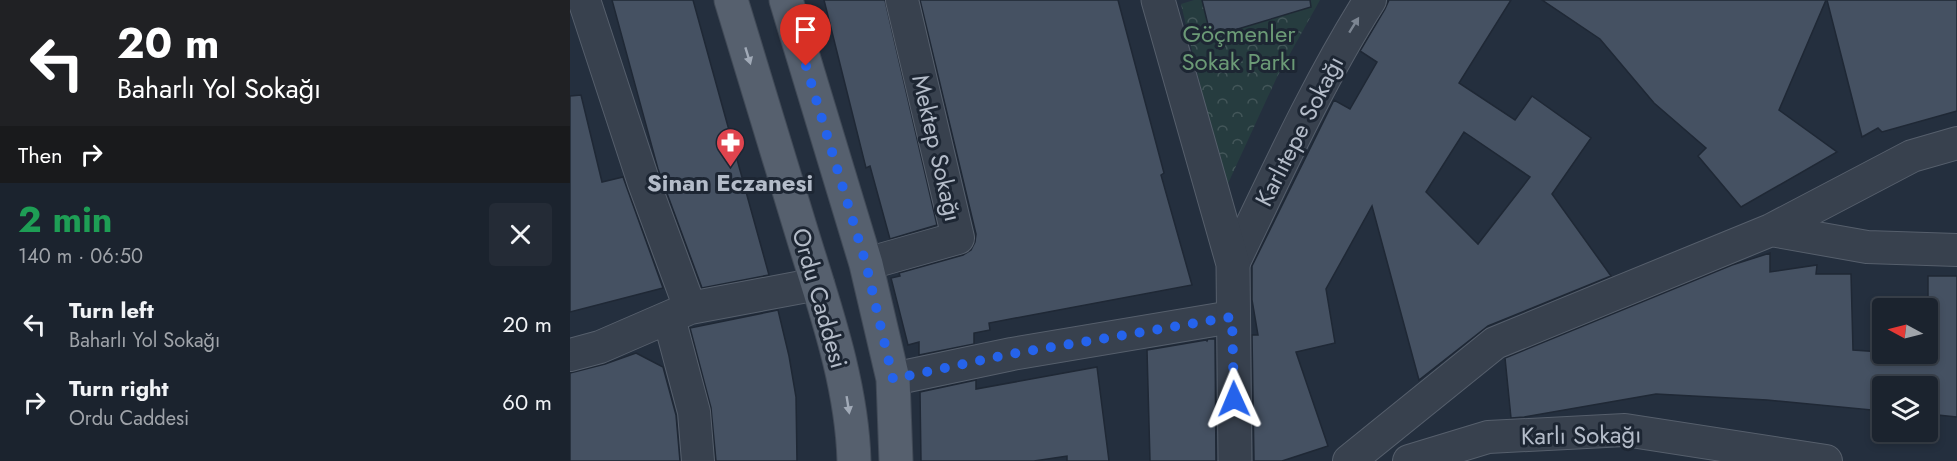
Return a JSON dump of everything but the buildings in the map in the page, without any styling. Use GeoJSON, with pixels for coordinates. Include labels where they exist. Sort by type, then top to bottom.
{"type":"FeatureCollection","features":[{"type":"Feature","properties":{"kind":"main road","name":"Ordu Caddesi"},"geometry":{"type":"LineString","coordinates":[[731,0],[818,284],[848,401],[854,461]]}},
{"type":"Feature","properties":{"kind":"main road","name":"Ordu Caddesi"},"geometry":{"type":"LineString","coordinates":[[786,0],[866,264],[893,379],[896,461]]}},
{"type":"Feature","properties":{"kind":"street"},"geometry":{"type":"LineString","coordinates":[[584,0],[644,183],[680,313],[699,461]]}},
{"type":"Feature","properties":{"kind":"street","name":"Mektep Sokağı"},"geometry":{"type":"LineString","coordinates":[[866,264],[958,238],[902,0]]}},
{"type":"Feature","properties":{"kind":"street"},"geometry":{"type":"LineString","coordinates":[[1158,0],[1233,264],[1235,461]]}},
{"type":"Feature","properties":{"kind":"street","name":"Karlıtepe Sokağı"},"geometry":{"type":"LineString","coordinates":[[1233,264],[1299,125],[1349,32],[1370,0]]}},
{"type":"Feature","properties":{"kind":"street"},"geometry":{"type":"LineString","coordinates":[[1349,461],[1495,343],[1771,230],[1912,156],[1957,142]]}},
{"type":"Feature","properties":{"kind":"street"},"geometry":{"type":"LineString","coordinates":[[1771,230],[1867,247],[1957,250]]}},
{"type":"Feature","properties":{"kind":"street"},"geometry":{"type":"LineString","coordinates":[[570,355],[600,347],[680,313],[818,284]]}},
{"type":"Feature","properties":{"kind":"street"},"geometry":{"type":"LineString","coordinates":[[893,379],[1011,354],[1232,317]]}},
{"type":"Feature","properties":{"kind":"street","name":"Karlı Sokağı"},"geometry":{"type":"LineString","coordinates":[[1409,461],[1488,437],[1625,430],[1826,461]]}},
{"type":"Feature","properties":{"kind":"green space","name":"Göçmenler Sokak Parkı"},"geometry":{"type":"Polygon","coordinates":[[[1194,0],[1320,0],[1277,77],[1225,190],[1181,4],[1194,0]]]}},
{"type":"Feature","properties":{"kind":"place","name":"Sinan Eczanesi"},"geometry":{"type":"Point","coordinates":[730,168]}},
{"type":"Feature","properties":{"kind":"route"},"geometry":{"type":"LineString","coordinates":[[806,66],[866,264],[893,379],[1011,354],[1232,317],[1234,399]]}}]}
